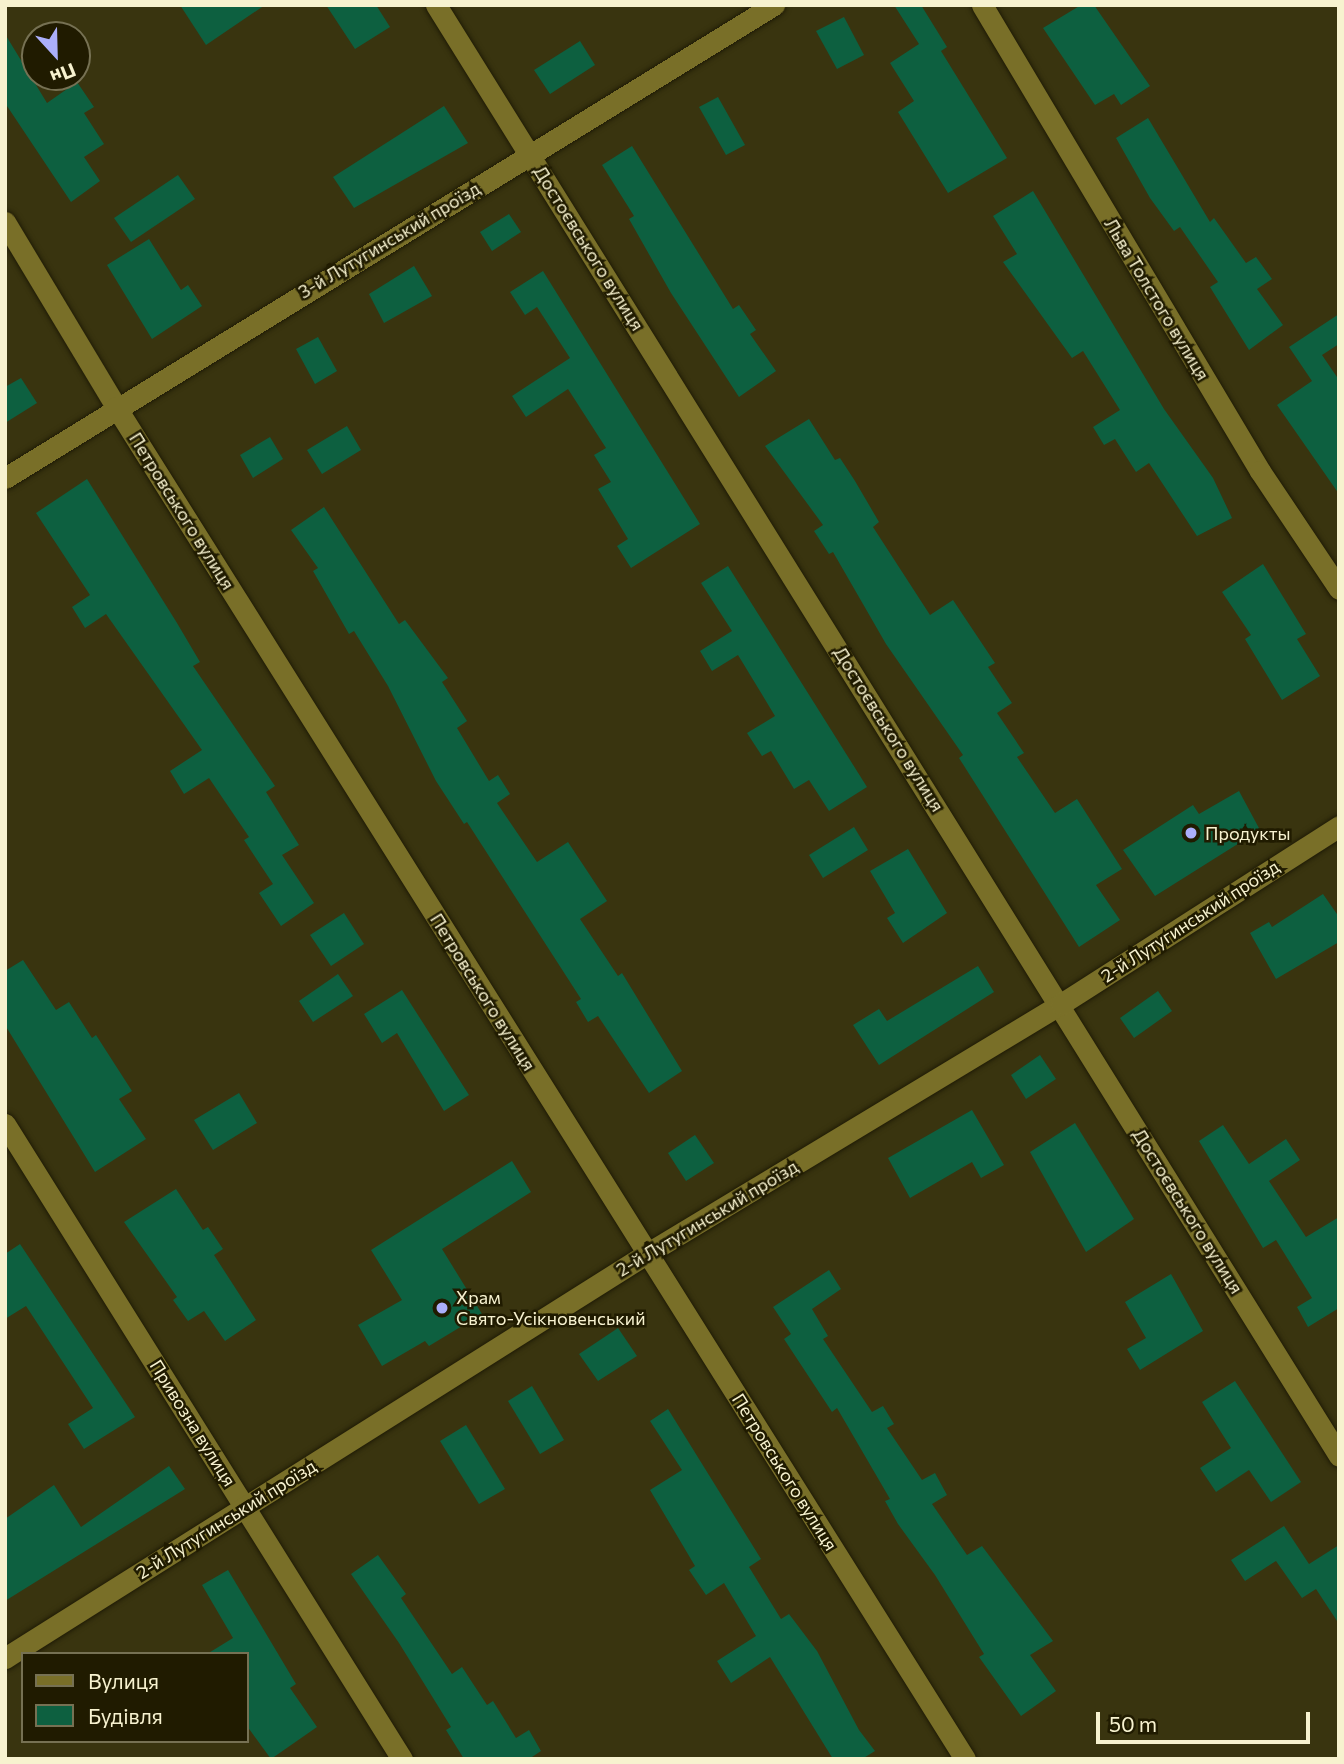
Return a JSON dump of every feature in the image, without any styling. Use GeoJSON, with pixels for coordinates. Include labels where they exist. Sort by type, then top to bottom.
{"type":"FeatureCollection","features":[{"type":"Feature","properties":{"kind":"street","name":"Достоєвського вулиця"},"geometry":{"type":"LineString","coordinates":[[436,5],[1061,1004],[1339,1456]]}},
{"type":"Feature","properties":{"kind":"street","name":"3-й Лутугинський проїзд"},"geometry":{"type":"LineString","coordinates":[[5,478],[116,407],[774,5]]}},
{"type":"Feature","properties":{"kind":"street","name":"Льва Толстого вулиця"},"geometry":{"type":"LineString","coordinates":[[982,5],[1260,471],[1339,589]]}},
{"type":"Feature","properties":{"kind":"street","name":"Петровського вулиця"},"geometry":{"type":"LineString","coordinates":[[5,222],[116,407],[965,1759]]}},
{"type":"Feature","properties":{"kind":"street","name":"2-й Лутугинський проїзд"},"geometry":{"type":"LineString","coordinates":[[5,1658],[648,1254],[1061,1004],[1339,826]]}},
{"type":"Feature","properties":{"kind":"street","name":"Привозна вулиця"},"geometry":{"type":"LineString","coordinates":[[5,1124],[402,1759]]}},
{"type":"Feature","properties":{"kind":"building"},"geometry":{"type":"Polygon","coordinates":[[[180,5],[265,5],[206,45],[180,5]]]}},
{"type":"Feature","properties":{"kind":"building"},"geometry":{"type":"Polygon","coordinates":[[[326,5],[376,5],[390,27],[355,49],[326,5]]]}},
{"type":"Feature","properties":{"kind":"building"},"geometry":{"type":"Polygon","coordinates":[[[894,5],[921,5],[947,47],[941,51],[1007,158],[948,193],[898,112],[914,101],[890,63],[919,44],[894,5]]]}},
{"type":"Feature","properties":{"kind":"building"},"geometry":{"type":"Polygon","coordinates":[[[1081,5],[1094,5],[1150,86],[1121,105],[1114,94],[1095,105],[1043,28],[1081,5]]]}},
{"type":"Feature","properties":{"kind":"building"},"geometry":{"type":"Polygon","coordinates":[[[844,17],[864,55],[837,69],[816,31],[844,17]]]}},
{"type":"Feature","properties":{"kind":"building"},"geometry":{"type":"Polygon","coordinates":[[[5,34],[21,60],[21,91],[40,91],[47,103],[64,91],[83,91],[94,107],[84,113],[104,144],[84,157],[100,181],[71,202],[5,103],[5,34]]]}},
{"type":"Feature","properties":{"kind":"building"},"geometry":{"type":"Polygon","coordinates":[[[580,41],[595,65],[550,94],[534,70],[580,41]]]}},
{"type":"Feature","properties":{"kind":"building"},"geometry":{"type":"Polygon","coordinates":[[[718,97],[745,145],[726,155],[699,107],[718,97]]]}},
{"type":"Feature","properties":{"kind":"building"},"geometry":{"type":"Polygon","coordinates":[[[444,106],[468,143],[354,208],[333,177],[444,106]]]}},
{"type":"Feature","properties":{"kind":"building"},"geometry":{"type":"Polygon","coordinates":[[[1148,118],[1210,222],[1214,218],[1246,263],[1256,257],[1272,279],[1257,289],[1283,325],[1249,350],[1210,287],[1218,282],[1180,227],[1174,231],[1150,198],[1116,138],[1148,118]]]}},
{"type":"Feature","properties":{"kind":"building"},"geometry":{"type":"Polygon","coordinates":[[[632,146],[733,309],[739,305],[756,330],[750,334],[776,371],[739,397],[671,293],[629,219],[634,216],[602,165],[632,146]]]}},
{"type":"Feature","properties":{"kind":"building"},"geometry":{"type":"Polygon","coordinates":[[[178,175],[195,199],[131,242],[114,218],[178,175]]]}},
{"type":"Feature","properties":{"kind":"building"},"geometry":{"type":"Polygon","coordinates":[[[1033,191],[1164,409],[1213,478],[1232,518],[1197,536],[1149,463],[1136,472],[1115,439],[1104,445],[1093,427],[1120,410],[1083,351],[1072,358],[1003,262],[1017,254],[993,216],[1033,191]]]}},
{"type":"Feature","properties":{"kind":"building"},"geometry":{"type":"Polygon","coordinates":[[[509,214],[521,232],[492,251],[480,232],[509,214]]]}},
{"type":"Feature","properties":{"kind":"building"},"geometry":{"type":"Polygon","coordinates":[[[149,239],[181,290],[188,285],[202,306],[152,339],[107,265],[149,239]]]}},
{"type":"Feature","properties":{"kind":"building"},"geometry":{"type":"Polygon","coordinates":[[[414,266],[432,296],[384,323],[369,294],[414,266]]]}},
{"type":"Feature","properties":{"kind":"building"},"geometry":{"type":"Polygon","coordinates":[[[543,271],[700,524],[631,568],[617,546],[628,539],[598,489],[611,482],[594,455],[606,448],[568,389],[526,417],[512,396],[570,358],[537,307],[525,315],[510,292],[543,271]]]}},
{"type":"Feature","properties":{"kind":"building"},"geometry":{"type":"Polygon","coordinates":[[[1339,314],[1339,344],[1322,355],[1339,380],[1339,494],[1277,405],[1312,381],[1289,347],[1339,314]]]}},
{"type":"Feature","properties":{"kind":"building"},"geometry":{"type":"Polygon","coordinates":[[[318,337],[337,371],[315,384],[296,349],[318,337]]]}},
{"type":"Feature","properties":{"kind":"building"},"geometry":{"type":"Polygon","coordinates":[[[21,378],[37,403],[5,423],[5,387],[21,378]]]}},
{"type":"Feature","properties":{"kind":"building"},"geometry":{"type":"Polygon","coordinates":[[[809,419],[835,460],[840,458],[855,481],[879,522],[873,527],[930,615],[953,600],[995,663],[988,667],[1012,703],[997,713],[1024,753],[1017,757],[1055,813],[1077,799],[1122,869],[1096,885],[1120,920],[1079,947],[959,758],[963,755],[886,644],[833,552],[829,554],[814,531],[823,525],[765,446],[809,419]]]}},
{"type":"Feature","properties":{"kind":"building"},"geometry":{"type":"Polygon","coordinates":[[[347,426],[361,450],[322,474],[307,450],[347,426]]]}},
{"type":"Feature","properties":{"kind":"building"},"geometry":{"type":"Polygon","coordinates":[[[270,437],[283,459],[253,478],[240,455],[270,437]]]}},
{"type":"Feature","properties":{"kind":"building"},"geometry":{"type":"Polygon","coordinates":[[[87,479],[200,662],[193,666],[275,786],[266,792],[299,845],[282,855],[314,903],[281,926],[259,893],[273,884],[244,840],[249,837],[209,778],[184,794],[170,771],[202,750],[106,614],[85,628],[72,607],[90,595],[36,513],[87,479]]]}},
{"type":"Feature","properties":{"kind":"building"},"geometry":{"type":"Polygon","coordinates":[[[324,507],[399,624],[405,620],[448,678],[442,682],[467,721],[457,728],[489,781],[498,775],[510,794],[497,803],[537,862],[568,842],[607,901],[580,919],[618,976],[622,973],[682,1071],[649,1093],[598,1016],[588,1022],[576,1002],[581,999],[467,822],[464,824],[436,781],[388,686],[354,631],[349,634],[313,571],[318,568],[291,530],[324,507]]]}},
{"type":"Feature","properties":{"kind":"building"},"geometry":{"type":"Polygon","coordinates":[[[1263,564],[1306,634],[1297,639],[1320,676],[1282,700],[1245,639],[1251,635],[1222,592],[1263,564]]]}},
{"type":"Feature","properties":{"kind":"building"},"geometry":{"type":"Polygon","coordinates":[[[728,566],[867,787],[829,811],[809,780],[794,789],[771,751],[762,756],[747,733],[775,716],[738,655],[712,671],[700,651],[732,631],[701,583],[728,566]]]}},
{"type":"Feature","properties":{"kind":"building"},"geometry":{"type":"Polygon","coordinates":[[[1239,791],[1260,830],[1155,896],[1123,850],[1193,805],[1199,814],[1239,791]]]}},
{"type":"Feature","properties":{"kind":"building"},"geometry":{"type":"Polygon","coordinates":[[[854,827],[868,850],[823,878],[809,855],[854,827]]]}},
{"type":"Feature","properties":{"kind":"building"},"geometry":{"type":"Polygon","coordinates":[[[908,849],[947,913],[903,943],[887,918],[895,913],[870,871],[908,849]]]}},
{"type":"Feature","properties":{"kind":"building"},"geometry":{"type":"Polygon","coordinates":[[[1323,894],[1339,917],[1339,942],[1276,979],[1250,933],[1269,922],[1272,927],[1323,894]]]}},
{"type":"Feature","properties":{"kind":"building"},"geometry":{"type":"Polygon","coordinates":[[[344,913],[364,944],[331,966],[310,935],[344,913]]]}},
{"type":"Feature","properties":{"kind":"building"},"geometry":{"type":"Polygon","coordinates":[[[23,960],[56,1010],[69,1002],[92,1038],[96,1035],[132,1091],[119,1099],[146,1139],[95,1172],[5,1025],[5,971],[23,960]]]}},
{"type":"Feature","properties":{"kind":"building"},"geometry":{"type":"Polygon","coordinates":[[[978,966],[994,992],[879,1065],[853,1025],[879,1009],[887,1021],[978,966]]]}},
{"type":"Feature","properties":{"kind":"building"},"geometry":{"type":"Polygon","coordinates":[[[338,974],[353,996],[313,1022],[299,1001],[338,974]]]}},
{"type":"Feature","properties":{"kind":"building"},"geometry":{"type":"Polygon","coordinates":[[[402,990],[469,1095],[444,1111],[397,1033],[382,1043],[364,1014],[402,990]]]}},
{"type":"Feature","properties":{"kind":"building"},"geometry":{"type":"Polygon","coordinates":[[[1158,991],[1172,1011],[1134,1038],[1120,1018],[1158,991]]]}},
{"type":"Feature","properties":{"kind":"building"},"geometry":{"type":"Polygon","coordinates":[[[1040,1055],[1056,1079],[1026,1099],[1011,1075],[1040,1055]]]}},
{"type":"Feature","properties":{"kind":"building"},"geometry":{"type":"Polygon","coordinates":[[[239,1093],[257,1123],[213,1150],[194,1120],[239,1093]]]}},
{"type":"Feature","properties":{"kind":"building"},"geometry":{"type":"Polygon","coordinates":[[[972,1110],[1004,1165],[981,1178],[972,1162],[910,1198],[888,1158],[972,1110]]]}},
{"type":"Feature","properties":{"kind":"building"},"geometry":{"type":"Polygon","coordinates":[[[1075,1123],[1134,1219],[1086,1252],[1030,1152],[1075,1123]]]}},
{"type":"Feature","properties":{"kind":"building"},"geometry":{"type":"Polygon","coordinates":[[[1223,1125],[1249,1164],[1286,1139],[1300,1160],[1269,1181],[1306,1237],[1339,1217],[1339,1308],[1308,1327],[1297,1307],[1312,1298],[1276,1240],[1263,1248],[1199,1141],[1223,1125]]]}},
{"type":"Feature","properties":{"kind":"building"},"geometry":{"type":"Polygon","coordinates":[[[695,1135],[714,1163],[686,1181],[668,1153],[695,1135]]]}},
{"type":"Feature","properties":{"kind":"building"},"geometry":{"type":"Polygon","coordinates":[[[512,1161],[531,1192],[442,1249],[482,1314],[429,1346],[425,1341],[382,1366],[358,1325],[402,1300],[371,1250],[512,1161]]]}},
{"type":"Feature","properties":{"kind":"building"},"geometry":{"type":"Polygon","coordinates":[[[176,1189],[203,1230],[208,1227],[223,1249],[214,1255],[256,1320],[225,1341],[204,1311],[188,1321],[173,1300],[177,1297],[124,1222],[176,1189]]]}},
{"type":"Feature","properties":{"kind":"building"},"geometry":{"type":"Polygon","coordinates":[[[20,1244],[135,1417],[84,1449],[68,1424],[93,1408],[26,1306],[5,1319],[5,1254],[20,1244]]]}},
{"type":"Feature","properties":{"kind":"building"},"geometry":{"type":"Polygon","coordinates":[[[829,1270],[841,1289],[812,1309],[828,1336],[823,1339],[872,1412],[883,1406],[894,1424],[887,1428],[922,1480],[935,1473],[947,1495],[932,1504],[967,1555],[982,1546],[1053,1641],[1030,1655],[1056,1691],[1021,1716],[979,1657],[984,1654],[935,1575],[898,1524],[885,1501],[890,1499],[837,1408],[832,1412],[784,1339],[791,1334],[773,1307],[829,1270]]]}},
{"type":"Feature","properties":{"kind":"building"},"geometry":{"type":"Polygon","coordinates":[[[1171,1274],[1203,1331],[1140,1370],[1127,1349],[1146,1338],[1125,1302],[1171,1274]]]}},
{"type":"Feature","properties":{"kind":"building"},"geometry":{"type":"Polygon","coordinates":[[[618,1328],[637,1356],[598,1381],[579,1354],[618,1328]]]}},
{"type":"Feature","properties":{"kind":"building"},"geometry":{"type":"Polygon","coordinates":[[[1235,1381],[1301,1482],[1271,1502],[1249,1470],[1216,1492],[1200,1468],[1231,1448],[1202,1402],[1235,1381]]]}},
{"type":"Feature","properties":{"kind":"building"},"geometry":{"type":"Polygon","coordinates":[[[532,1386],[564,1440],[540,1454],[508,1401],[532,1386]]]}},
{"type":"Feature","properties":{"kind":"building"},"geometry":{"type":"Polygon","coordinates":[[[668,1409],[761,1559],[749,1567],[781,1619],[789,1614],[817,1651],[859,1730],[875,1751],[862,1759],[833,1759],[770,1657],[731,1683],[717,1661],[756,1636],[724,1583],[706,1595],[689,1570],[695,1566],[650,1490],[682,1470],[650,1421],[668,1409]]]}},
{"type":"Feature","properties":{"kind":"building"},"geometry":{"type":"Polygon","coordinates":[[[466,1425],[505,1489],[479,1504],[440,1441],[466,1425]]]}},
{"type":"Feature","properties":{"kind":"building"},"geometry":{"type":"Polygon","coordinates":[[[169,1466],[185,1489],[5,1601],[5,1519],[54,1485],[81,1527],[169,1466]]]}},
{"type":"Feature","properties":{"kind":"building"},"geometry":{"type":"Polygon","coordinates":[[[1284,1526],[1309,1564],[1339,1545],[1339,1624],[1316,1589],[1302,1598],[1276,1561],[1245,1581],[1231,1560],[1284,1526]]]}},
{"type":"Feature","properties":{"kind":"building"},"geometry":{"type":"Polygon","coordinates":[[[378,1555],[406,1594],[401,1598],[452,1674],[462,1667],[487,1705],[493,1701],[516,1738],[529,1730],[541,1751],[529,1759],[464,1759],[446,1730],[451,1727],[399,1643],[351,1574],[378,1555]]]}},
{"type":"Feature","properties":{"kind":"building"},"geometry":{"type":"Polygon","coordinates":[[[228,1570],[296,1684],[290,1688],[317,1727],[271,1759],[248,1727],[248,1652],[210,1652],[233,1638],[202,1585],[228,1570]]]}},
{"type":"Feature","properties":{"kind":"place","name":"Продукты"},"geometry":{"type":"Point","coordinates":[1191,833]}},
{"type":"Feature","properties":{"kind":"place","name":"Храм Свято-Усікновенський"},"geometry":{"type":"Point","coordinates":[442,1308]}}]}
